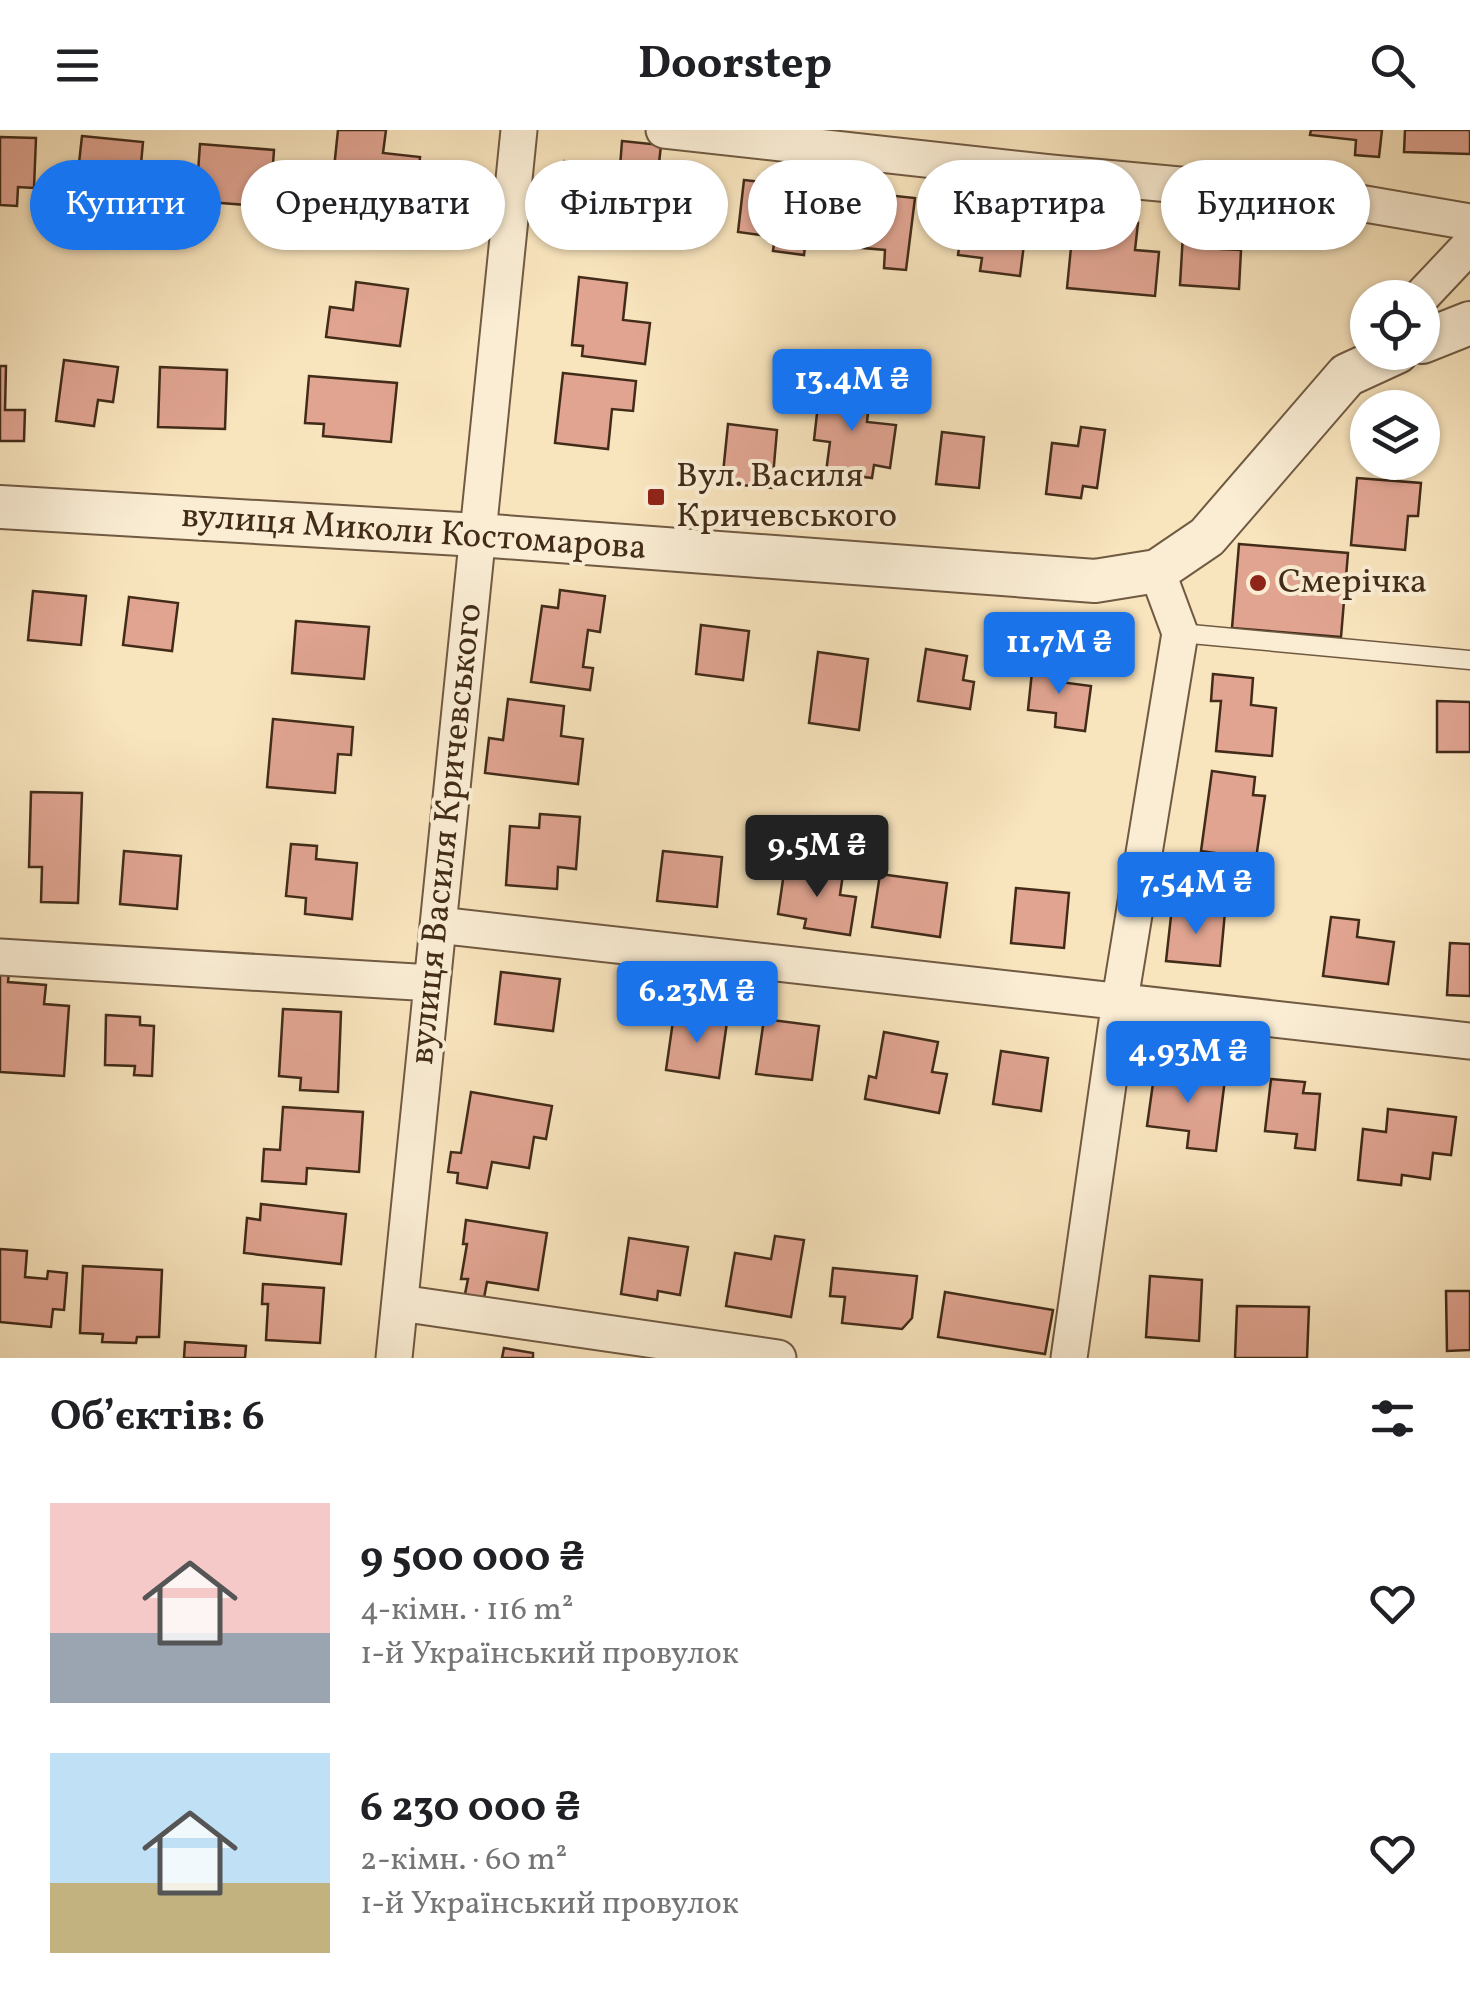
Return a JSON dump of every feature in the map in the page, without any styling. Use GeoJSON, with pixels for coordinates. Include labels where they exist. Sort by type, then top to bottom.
{"type":"FeatureCollection","features":[{"type":"Feature","properties":{"kind":"street","name":"вулиця Василя Кричевського"},"geometry":{"type":"LineString","coordinates":[[394,1358],[519,130]]}},
{"type":"Feature","properties":{"kind":"street"},"geometry":{"type":"LineString","coordinates":[[664,130],[1051,173],[1342,200],[1470,222]]}},
{"type":"Feature","properties":{"kind":"street"},"geometry":{"type":"LineString","coordinates":[[1437,280],[1470,245]]}},
{"type":"Feature","properties":{"kind":"street"},"geometry":{"type":"LineString","coordinates":[[1440,335],[1470,323]]}},
{"type":"Feature","properties":{"kind":"street","name":"вулиця Миколи Костомарова"},"geometry":{"type":"LineString","coordinates":[[0,507],[478,535],[1095,581],[1158,571],[1206,537],[1353,370]]}},
{"type":"Feature","properties":{"kind":"street"},"geometry":{"type":"LineString","coordinates":[[1069,1358],[1120,1000],[1180,634],[1158,571]]}},
{"type":"Feature","properties":{"kind":"street"},"geometry":{"type":"LineString","coordinates":[[438,925],[1470,1041]]}},
{"type":"Feature","properties":{"kind":"street"},"geometry":{"type":"LineString","coordinates":[[0,957],[432,983]]}},
{"type":"Feature","properties":{"kind":"street"},"geometry":{"type":"LineString","coordinates":[[400,1303],[778,1358]]}},
{"type":"Feature","properties":{"kind":"lane"},"geometry":{"type":"LineString","coordinates":[[1180,634],[1470,660]]}},
{"type":"Feature","properties":{"kind":"building"},"geometry":{"type":"Polygon","coordinates":[[[338,130],[386,130],[383,153],[420,157],[420,160],[335,160],[338,130]]]}},
{"type":"Feature","properties":{"kind":"building"},"geometry":{"type":"Polygon","coordinates":[[[1311,130],[1382,130],[1379,157],[1355,155],[1356,140],[1310,135],[1311,130]]]}},
{"type":"Feature","properties":{"kind":"building"},"geometry":{"type":"Polygon","coordinates":[[[1405,130],[1470,130],[1470,154],[1404,152],[1405,130]]]}},
{"type":"Feature","properties":{"kind":"building"},"geometry":{"type":"Polygon","coordinates":[[[82,136],[143,142],[141,160],[79,160],[82,136]]]}},
{"type":"Feature","properties":{"kind":"building"},"geometry":{"type":"Polygon","coordinates":[[[0,137],[36,138],[35,160],[30,160],[30,188],[18,187],[17,206],[0,205],[0,137]]]}},
{"type":"Feature","properties":{"kind":"building"},"geometry":{"type":"Polygon","coordinates":[[[622,141],[661,145],[659,160],[621,160],[622,141]]]}},
{"type":"Feature","properties":{"kind":"building"},"geometry":{"type":"Polygon","coordinates":[[[200,144],[274,150],[273,160],[241,160],[241,205],[221,203],[221,160],[199,160],[200,144]]]}},
{"type":"Feature","properties":{"kind":"building"},"geometry":{"type":"Polygon","coordinates":[[[744,180],[748,180],[748,233],[738,232],[744,180]]]}},
{"type":"Feature","properties":{"kind":"building"},"geometry":{"type":"Polygon","coordinates":[[[897,196],[915,198],[906,270],[884,268],[885,250],[897,250],[897,196]]]}},
{"type":"Feature","properties":{"kind":"building"},"geometry":{"type":"Polygon","coordinates":[[[773,250],[805,250],[804,255],[773,250]]]}},
{"type":"Feature","properties":{"kind":"building"},"geometry":{"type":"Polygon","coordinates":[[[959,250],[1023,250],[1020,276],[980,271],[982,258],[958,255],[959,250]]]}},
{"type":"Feature","properties":{"kind":"building"},"geometry":{"type":"Polygon","coordinates":[[[1071,250],[1159,252],[1155,296],[1067,288],[1071,250]]]}},
{"type":"Feature","properties":{"kind":"building"},"geometry":{"type":"Polygon","coordinates":[[[1182,250],[1241,250],[1239,289],[1180,285],[1182,250]]]}},
{"type":"Feature","properties":{"kind":"building"},"geometry":{"type":"Polygon","coordinates":[[[579,277],[627,283],[623,320],[650,323],[645,364],[582,356],[583,346],[572,345],[579,277]]]}},
{"type":"Feature","properties":{"kind":"building"},"geometry":{"type":"Polygon","coordinates":[[[356,282],[408,289],[400,346],[326,337],[330,307],[353,310],[356,282]]]}},
{"type":"Feature","properties":{"kind":"building"},"geometry":{"type":"Polygon","coordinates":[[[64,360],[118,367],[113,402],[98,400],[94,426],[56,421],[64,360]]]}},
{"type":"Feature","properties":{"kind":"building"},"geometry":{"type":"Polygon","coordinates":[[[0,366],[6,366],[5,410],[25,410],[24,441],[0,441],[0,366]]]}},
{"type":"Feature","properties":{"kind":"building"},"geometry":{"type":"Polygon","coordinates":[[[160,367],[227,370],[225,429],[158,427],[160,367]]]}},
{"type":"Feature","properties":{"kind":"building"},"geometry":{"type":"Polygon","coordinates":[[[563,373],[636,381],[633,411],[612,409],[608,449],[555,443],[563,373]]]}},
{"type":"Feature","properties":{"kind":"building"},"geometry":{"type":"Polygon","coordinates":[[[309,376],[397,383],[391,442],[323,436],[324,424],[305,423],[309,376]]]}},
{"type":"Feature","properties":{"kind":"building"},"geometry":{"type":"Polygon","coordinates":[[[820,387],[870,394],[867,422],[896,425],[890,468],[874,465],[872,478],[826,472],[830,442],[814,440],[820,387]]]}},
{"type":"Feature","properties":{"kind":"building"},"geometry":{"type":"Polygon","coordinates":[[[728,424],[777,430],[772,488],[722,483],[728,424]]]}},
{"type":"Feature","properties":{"kind":"building"},"geometry":{"type":"Polygon","coordinates":[[[1081,427],[1105,430],[1097,488],[1083,486],[1081,498],[1046,494],[1052,443],[1078,446],[1081,427]]]}},
{"type":"Feature","properties":{"kind":"building"},"geometry":{"type":"Polygon","coordinates":[[[942,432],[984,437],[979,488],[936,484],[942,432]]]}},
{"type":"Feature","properties":{"kind":"building"},"geometry":{"type":"Polygon","coordinates":[[[1357,480],[1421,483],[1418,516],[1408,516],[1405,550],[1351,545],[1357,480]]]}},
{"type":"Feature","properties":{"kind":"building"},"geometry":{"type":"Polygon","coordinates":[[[1239,544],[1348,553],[1341,637],[1232,628],[1239,544]]]}},
{"type":"Feature","properties":{"kind":"building"},"geometry":{"type":"Polygon","coordinates":[[[560,590],[605,596],[600,632],[588,630],[583,667],[593,668],[590,690],[531,682],[542,606],[558,608],[560,590]]]}},
{"type":"Feature","properties":{"kind":"building"},"geometry":{"type":"Polygon","coordinates":[[[33,591],[86,596],[81,645],[28,640],[33,591]]]}},
{"type":"Feature","properties":{"kind":"building"},"geometry":{"type":"Polygon","coordinates":[[[129,597],[178,603],[172,651],[123,645],[129,597]]]}},
{"type":"Feature","properties":{"kind":"building"},"geometry":{"type":"Polygon","coordinates":[[[296,621],[369,627],[364,679],[292,673],[296,621]]]}},
{"type":"Feature","properties":{"kind":"building"},"geometry":{"type":"Polygon","coordinates":[[[701,625],[749,631],[743,680],[696,674],[701,625]]]}},
{"type":"Feature","properties":{"kind":"building"},"geometry":{"type":"Polygon","coordinates":[[[926,649],[967,656],[963,680],[974,682],[970,709],[918,701],[926,649]]]}},
{"type":"Feature","properties":{"kind":"building"},"geometry":{"type":"Polygon","coordinates":[[[818,652],[868,659],[859,730],[809,723],[818,652]]]}},
{"type":"Feature","properties":{"kind":"building"},"geometry":{"type":"Polygon","coordinates":[[[1033,662],[1062,665],[1060,682],[1091,686],[1085,731],[1055,727],[1056,713],[1028,710],[1033,662]]]}},
{"type":"Feature","properties":{"kind":"building"},"geometry":{"type":"Polygon","coordinates":[[[1213,674],[1253,678],[1251,705],[1276,708],[1272,756],[1216,751],[1221,701],[1211,701],[1213,674]]]}},
{"type":"Feature","properties":{"kind":"building"},"geometry":{"type":"Polygon","coordinates":[[[508,699],[564,706],[561,736],[583,739],[578,784],[485,773],[489,738],[503,740],[508,699]]]}},
{"type":"Feature","properties":{"kind":"building"},"geometry":{"type":"Polygon","coordinates":[[[1437,701],[1470,702],[1470,752],[1437,752],[1437,701]]]}},
{"type":"Feature","properties":{"kind":"building"},"geometry":{"type":"Polygon","coordinates":[[[273,719],[353,727],[351,755],[338,754],[335,793],[267,787],[273,719]]]}},
{"type":"Feature","properties":{"kind":"building"},"geometry":{"type":"Polygon","coordinates":[[[1212,771],[1255,777],[1253,795],[1265,796],[1256,859],[1201,851],[1212,771]]]}},
{"type":"Feature","properties":{"kind":"building"},"geometry":{"type":"Polygon","coordinates":[[[31,792],[82,793],[78,903],[41,902],[42,867],[29,867],[31,792]]]}},
{"type":"Feature","properties":{"kind":"building"},"geometry":{"type":"Polygon","coordinates":[[[540,814],[580,817],[576,869],[558,867],[557,889],[506,885],[510,826],[539,828],[540,814]]]}},
{"type":"Feature","properties":{"kind":"building"},"geometry":{"type":"Polygon","coordinates":[[[291,844],[317,846],[316,859],[357,863],[352,919],[305,914],[306,898],[286,896],[291,844]]]}},
{"type":"Feature","properties":{"kind":"building"},"geometry":{"type":"Polygon","coordinates":[[[124,851],[181,856],[177,909],[120,904],[124,851]]]}},
{"type":"Feature","properties":{"kind":"building"},"geometry":{"type":"Polygon","coordinates":[[[663,851],[722,857],[717,907],[657,901],[663,851]]]}},
{"type":"Feature","properties":{"kind":"building"},"geometry":{"type":"Polygon","coordinates":[[[785,866],[843,874],[840,895],[856,897],[850,935],[804,928],[806,919],[778,914],[785,866]]]}},
{"type":"Feature","properties":{"kind":"building"},"geometry":{"type":"Polygon","coordinates":[[[880,874],[947,883],[940,937],[872,927],[880,874]]]}},
{"type":"Feature","properties":{"kind":"building"},"geometry":{"type":"Polygon","coordinates":[[[1016,888],[1069,893],[1064,948],[1011,943],[1016,888]]]}},
{"type":"Feature","properties":{"kind":"building"},"geometry":{"type":"Polygon","coordinates":[[[1172,907],[1225,912],[1220,966],[1166,961],[1172,907]]]}},
{"type":"Feature","properties":{"kind":"building"},"geometry":{"type":"Polygon","coordinates":[[[1331,917],[1359,920],[1357,937],[1394,942],[1388,984],[1323,976],[1331,917]]]}},
{"type":"Feature","properties":{"kind":"building"},"geometry":{"type":"Polygon","coordinates":[[[1450,943],[1470,944],[1470,996],[1447,995],[1450,943]]]}},
{"type":"Feature","properties":{"kind":"building"},"geometry":{"type":"Polygon","coordinates":[[[0,971],[9,972],[8,982],[46,985],[44,1004],[69,1006],[64,1076],[0,1072],[0,971]]]}},
{"type":"Feature","properties":{"kind":"building"},"geometry":{"type":"Polygon","coordinates":[[[501,972],[560,979],[553,1031],[495,1024],[501,972]]]}},
{"type":"Feature","properties":{"kind":"building"},"geometry":{"type":"Polygon","coordinates":[[[283,1009],[341,1012],[338,1092],[300,1090],[301,1078],[279,1076],[283,1009]]]}},
{"type":"Feature","properties":{"kind":"building"},"geometry":{"type":"Polygon","coordinates":[[[674,1014],[727,1022],[719,1078],[666,1070],[674,1014]]]}},
{"type":"Feature","properties":{"kind":"building"},"geometry":{"type":"Polygon","coordinates":[[[106,1015],[140,1017],[140,1025],[154,1026],[152,1076],[134,1075],[135,1066],[105,1065],[106,1015]]]}},
{"type":"Feature","properties":{"kind":"building"},"geometry":{"type":"Polygon","coordinates":[[[764,1019],[819,1026],[812,1080],[756,1074],[764,1019]]]}},
{"type":"Feature","properties":{"kind":"building"},"geometry":{"type":"Polygon","coordinates":[[[884,1032],[938,1042],[932,1072],[947,1074],[939,1113],[865,1099],[869,1076],[876,1078],[884,1032]]]}},
{"type":"Feature","properties":{"kind":"building"},"geometry":{"type":"Polygon","coordinates":[[[1001,1051],[1048,1058],[1041,1111],[993,1104],[1001,1051]]]}},
{"type":"Feature","properties":{"kind":"building"},"geometry":{"type":"Polygon","coordinates":[[[1155,1069],[1225,1079],[1216,1151],[1187,1148],[1189,1131],[1147,1126],[1155,1069]]]}},
{"type":"Feature","properties":{"kind":"building"},"geometry":{"type":"Polygon","coordinates":[[[1271,1079],[1305,1082],[1303,1093],[1320,1094],[1315,1150],[1295,1148],[1297,1134],[1265,1131],[1271,1079]]]}},
{"type":"Feature","properties":{"kind":"building"},"geometry":{"type":"Polygon","coordinates":[[[471,1092],[552,1106],[546,1139],[534,1137],[529,1168],[492,1162],[487,1188],[457,1183],[458,1173],[448,1172],[451,1152],[461,1153],[471,1092]]]}},
{"type":"Feature","properties":{"kind":"building"},"geometry":{"type":"Polygon","coordinates":[[[283,1107],[363,1112],[359,1172],[307,1168],[306,1184],[262,1181],[264,1149],[280,1150],[283,1107]]]}},
{"type":"Feature","properties":{"kind":"building"},"geometry":{"type":"Polygon","coordinates":[[[1388,1109],[1456,1117],[1451,1155],[1433,1153],[1430,1179],[1402,1175],[1401,1185],[1358,1180],[1363,1129],[1386,1132],[1388,1109]]]}},
{"type":"Feature","properties":{"kind":"building"},"geometry":{"type":"Polygon","coordinates":[[[261,1204],[346,1214],[341,1264],[244,1253],[247,1218],[260,1220],[261,1204]]]}},
{"type":"Feature","properties":{"kind":"building"},"geometry":{"type":"Polygon","coordinates":[[[466,1220],[547,1233],[538,1290],[487,1282],[484,1298],[465,1294],[468,1279],[461,1279],[467,1244],[463,1244],[466,1220]]]}},
{"type":"Feature","properties":{"kind":"building"},"geometry":{"type":"Polygon","coordinates":[[[775,1236],[804,1240],[791,1317],[726,1306],[735,1253],[771,1259],[775,1236]]]}},
{"type":"Feature","properties":{"kind":"building"},"geometry":{"type":"Polygon","coordinates":[[[629,1238],[688,1247],[680,1295],[658,1291],[657,1300],[621,1294],[629,1238]]]}},
{"type":"Feature","properties":{"kind":"building"},"geometry":{"type":"Polygon","coordinates":[[[0,1249],[27,1251],[25,1277],[47,1279],[48,1271],[67,1273],[64,1310],[53,1309],[51,1327],[0,1322],[0,1249]]]}},
{"type":"Feature","properties":{"kind":"building"},"geometry":{"type":"Polygon","coordinates":[[[83,1266],[162,1270],[159,1337],[137,1337],[136,1343],[102,1342],[103,1334],[80,1333],[83,1266]]]}},
{"type":"Feature","properties":{"kind":"building"},"geometry":{"type":"Polygon","coordinates":[[[833,1268],[917,1276],[912,1318],[902,1329],[842,1323],[845,1297],[830,1296],[833,1268]]]}},
{"type":"Feature","properties":{"kind":"building"},"geometry":{"type":"Polygon","coordinates":[[[1150,1276],[1202,1280],[1199,1341],[1146,1337],[1150,1276]]]}},
{"type":"Feature","properties":{"kind":"building"},"geometry":{"type":"Polygon","coordinates":[[[263,1284],[324,1288],[320,1343],[266,1340],[268,1304],[262,1304],[263,1284]]]}},
{"type":"Feature","properties":{"kind":"building"},"geometry":{"type":"Polygon","coordinates":[[[1446,1291],[1470,1291],[1470,1350],[1447,1351],[1446,1291]]]}},
{"type":"Feature","properties":{"kind":"building"},"geometry":{"type":"Polygon","coordinates":[[[945,1292],[1053,1310],[1045,1354],[938,1337],[945,1292]]]}},
{"type":"Feature","properties":{"kind":"building"},"geometry":{"type":"Polygon","coordinates":[[[1237,1306],[1309,1307],[1307,1358],[1235,1358],[1237,1306]]]}},
{"type":"Feature","properties":{"kind":"building"},"geometry":{"type":"Polygon","coordinates":[[[185,1342],[246,1346],[245,1358],[184,1358],[185,1342]]]}},
{"type":"Feature","properties":{"kind":"building"},"geometry":{"type":"Polygon","coordinates":[[[504,1348],[533,1353],[533,1358],[502,1358],[504,1348]]]}},
{"type":"Feature","properties":{"kind":"place","name":"Вул. Василя Кричевського"},"geometry":{"type":"Point","coordinates":[656,497]}},
{"type":"Feature","properties":{"kind":"place","name":"Смерічка"},"geometry":{"type":"Point","coordinates":[1258,583]}}]}
